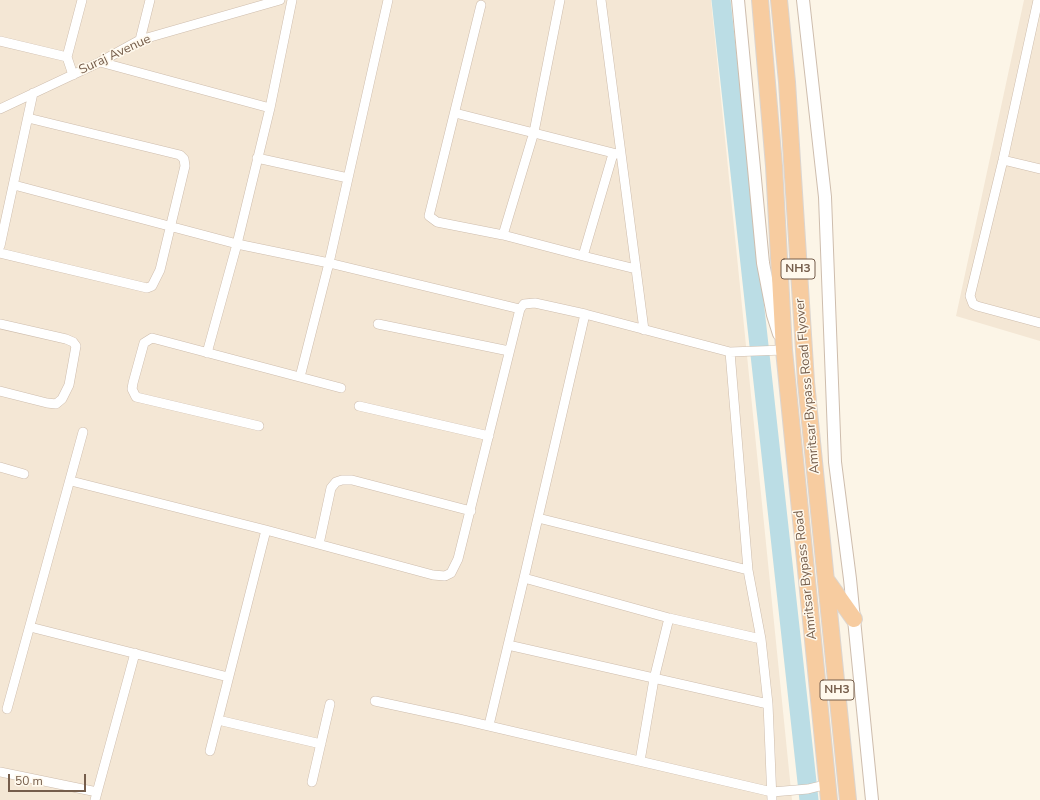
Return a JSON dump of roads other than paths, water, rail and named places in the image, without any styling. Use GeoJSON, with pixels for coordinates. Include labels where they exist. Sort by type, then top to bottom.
{"type":"FeatureCollection","features":[{"type":"Feature","properties":{"kind":"highway","name":"Amritsar Bypass Road Flyover"},"geometry":{"type":"LineString","coordinates":[[760,0],[782,297],[784,350]]}},
{"type":"Feature","properties":{"kind":"highway","name":"Amritsar Bypass Road Flyover"},"geometry":{"type":"LineString","coordinates":[[778,0],[787,82],[806,382],[826,579]]}},
{"type":"Feature","properties":{"kind":"highway","name":"Amritsar Bypass Road"},"geometry":{"type":"LineString","coordinates":[[784,350],[828,792]]}},
{"type":"Feature","properties":{"kind":"highway","name":"Amritsar Bypass Road"},"geometry":{"type":"LineString","coordinates":[[826,579],[848,800]]}},
{"type":"Feature","properties":{"kind":"highway"},"geometry":{"type":"LineString","coordinates":[[826,579],[854,619]]}},
{"type":"Feature","properties":{"kind":"street"},"geometry":{"type":"LineString","coordinates":[[73,75],[67,57],[82,0]]}},
{"type":"Feature","properties":{"kind":"street"},"geometry":{"type":"LineString","coordinates":[[140,40],[150,0]]}},
{"type":"Feature","properties":{"kind":"street","name":"Suraj Avenue"},"geometry":{"type":"LineString","coordinates":[[0,109],[100,62],[140,40],[280,0]]}},
{"type":"Feature","properties":{"kind":"street"},"geometry":{"type":"LineString","coordinates":[[206,353],[236,244],[270,108],[292,0]]}},
{"type":"Feature","properties":{"kind":"street"},"geometry":{"type":"LineString","coordinates":[[300,377],[329,263],[388,0]]}},
{"type":"Feature","properties":{"kind":"street"},"geometry":{"type":"LineString","coordinates":[[503,235],[534,132],[560,0]]}},
{"type":"Feature","properties":{"kind":"street"},"geometry":{"type":"LineString","coordinates":[[601,0],[617,155],[636,269],[644,330]]}},
{"type":"Feature","properties":{"kind":"street"},"geometry":{"type":"LineString","coordinates":[[71,481],[266,530],[434,575],[445,576],[451,573],[455,566],[471,510],[520,309],[524,304],[535,303],[585,314],[730,352],[784,350],[773,315],[763,263],[738,0]]}},
{"type":"Feature","properties":{"kind":"street"},"geometry":{"type":"LineString","coordinates":[[803,0],[825,197],[835,462],[854,619],[872,800]]}},
{"type":"Feature","properties":{"kind":"street"},"geometry":{"type":"LineString","coordinates":[[1038,0],[1003,160],[970,296],[973,304],[977,306],[1040,323]]}},
{"type":"Feature","properties":{"kind":"street"},"geometry":{"type":"LineString","coordinates":[[481,5],[455,113],[428,213],[429,216],[437,222],[503,235],[636,269]]}},
{"type":"Feature","properties":{"kind":"street"},"geometry":{"type":"LineString","coordinates":[[0,42],[67,57]]}},
{"type":"Feature","properties":{"kind":"street"},"geometry":{"type":"LineString","coordinates":[[100,62],[270,108]]}},
{"type":"Feature","properties":{"kind":"street"},"geometry":{"type":"LineString","coordinates":[[0,246],[33,93]]}},
{"type":"Feature","properties":{"kind":"street"},"geometry":{"type":"LineString","coordinates":[[455,113],[534,132],[617,155]]}},
{"type":"Feature","properties":{"kind":"street"},"geometry":{"type":"LineString","coordinates":[[0,252],[147,288],[152,286],[157,278],[185,166],[182,156],[28,118]]}},
{"type":"Feature","properties":{"kind":"street"},"geometry":{"type":"LineString","coordinates":[[583,256],[617,155]]}},
{"type":"Feature","properties":{"kind":"street"},"geometry":{"type":"LineString","coordinates":[[257,158],[348,178]]}},
{"type":"Feature","properties":{"kind":"street"},"geometry":{"type":"LineString","coordinates":[[1003,160],[1040,169]]}},
{"type":"Feature","properties":{"kind":"street"},"geometry":{"type":"LineString","coordinates":[[14,185],[236,244],[329,263],[520,309]]}},
{"type":"Feature","properties":{"kind":"street"},"geometry":{"type":"LineString","coordinates":[[489,726],[585,314]]}},
{"type":"Feature","properties":{"kind":"street"},"geometry":{"type":"LineString","coordinates":[[0,324],[66,339],[73,342],[76,346],[69,386],[62,399],[56,404],[0,391]]}},
{"type":"Feature","properties":{"kind":"street"},"geometry":{"type":"LineString","coordinates":[[378,324],[509,351]]}},
{"type":"Feature","properties":{"kind":"street"},"geometry":{"type":"LineString","coordinates":[[259,426],[136,397],[134,394],[133,383],[142,349],[146,340],[152,338],[342,388]]}},
{"type":"Feature","properties":{"kind":"street"},"geometry":{"type":"LineString","coordinates":[[730,352],[748,570],[761,639],[768,704],[772,796]]}},
{"type":"Feature","properties":{"kind":"street"},"geometry":{"type":"LineString","coordinates":[[358,406],[489,436]]}},
{"type":"Feature","properties":{"kind":"street"},"geometry":{"type":"LineString","coordinates":[[7,710],[71,481],[83,432]]}},
{"type":"Feature","properties":{"kind":"street"},"geometry":{"type":"LineString","coordinates":[[0,467],[24,474]]}},
{"type":"Feature","properties":{"kind":"street"},"geometry":{"type":"LineString","coordinates":[[319,544],[331,488],[336,482],[342,480],[352,480],[471,510]]}},
{"type":"Feature","properties":{"kind":"street"},"geometry":{"type":"LineString","coordinates":[[538,518],[748,570]]}},
{"type":"Feature","properties":{"kind":"street"},"geometry":{"type":"LineString","coordinates":[[210,751],[266,530]]}},
{"type":"Feature","properties":{"kind":"street"},"geometry":{"type":"LineString","coordinates":[[524,578],[669,618],[761,639]]}},
{"type":"Feature","properties":{"kind":"street"},"geometry":{"type":"LineString","coordinates":[[640,761],[654,679],[669,618]]}},
{"type":"Feature","properties":{"kind":"street"},"geometry":{"type":"LineString","coordinates":[[30,627],[228,677]]}},
{"type":"Feature","properties":{"kind":"street"},"geometry":{"type":"LineString","coordinates":[[508,645],[768,704]]}},
{"type":"Feature","properties":{"kind":"street"},"geometry":{"type":"LineString","coordinates":[[0,772],[96,796],[135,653]]}},
{"type":"Feature","properties":{"kind":"street"},"geometry":{"type":"LineString","coordinates":[[375,701],[640,761],[772,796],[784,791],[808,789],[828,792]]}},
{"type":"Feature","properties":{"kind":"street"},"geometry":{"type":"LineString","coordinates":[[312,782],[330,704]]}},
{"type":"Feature","properties":{"kind":"street"},"geometry":{"type":"LineString","coordinates":[[218,720],[321,744]]}},
{"type":"Feature","properties":{"kind":"waterway"},"geometry":{"type":"LineString","coordinates":[[721,0],[809,800]]}}]}
